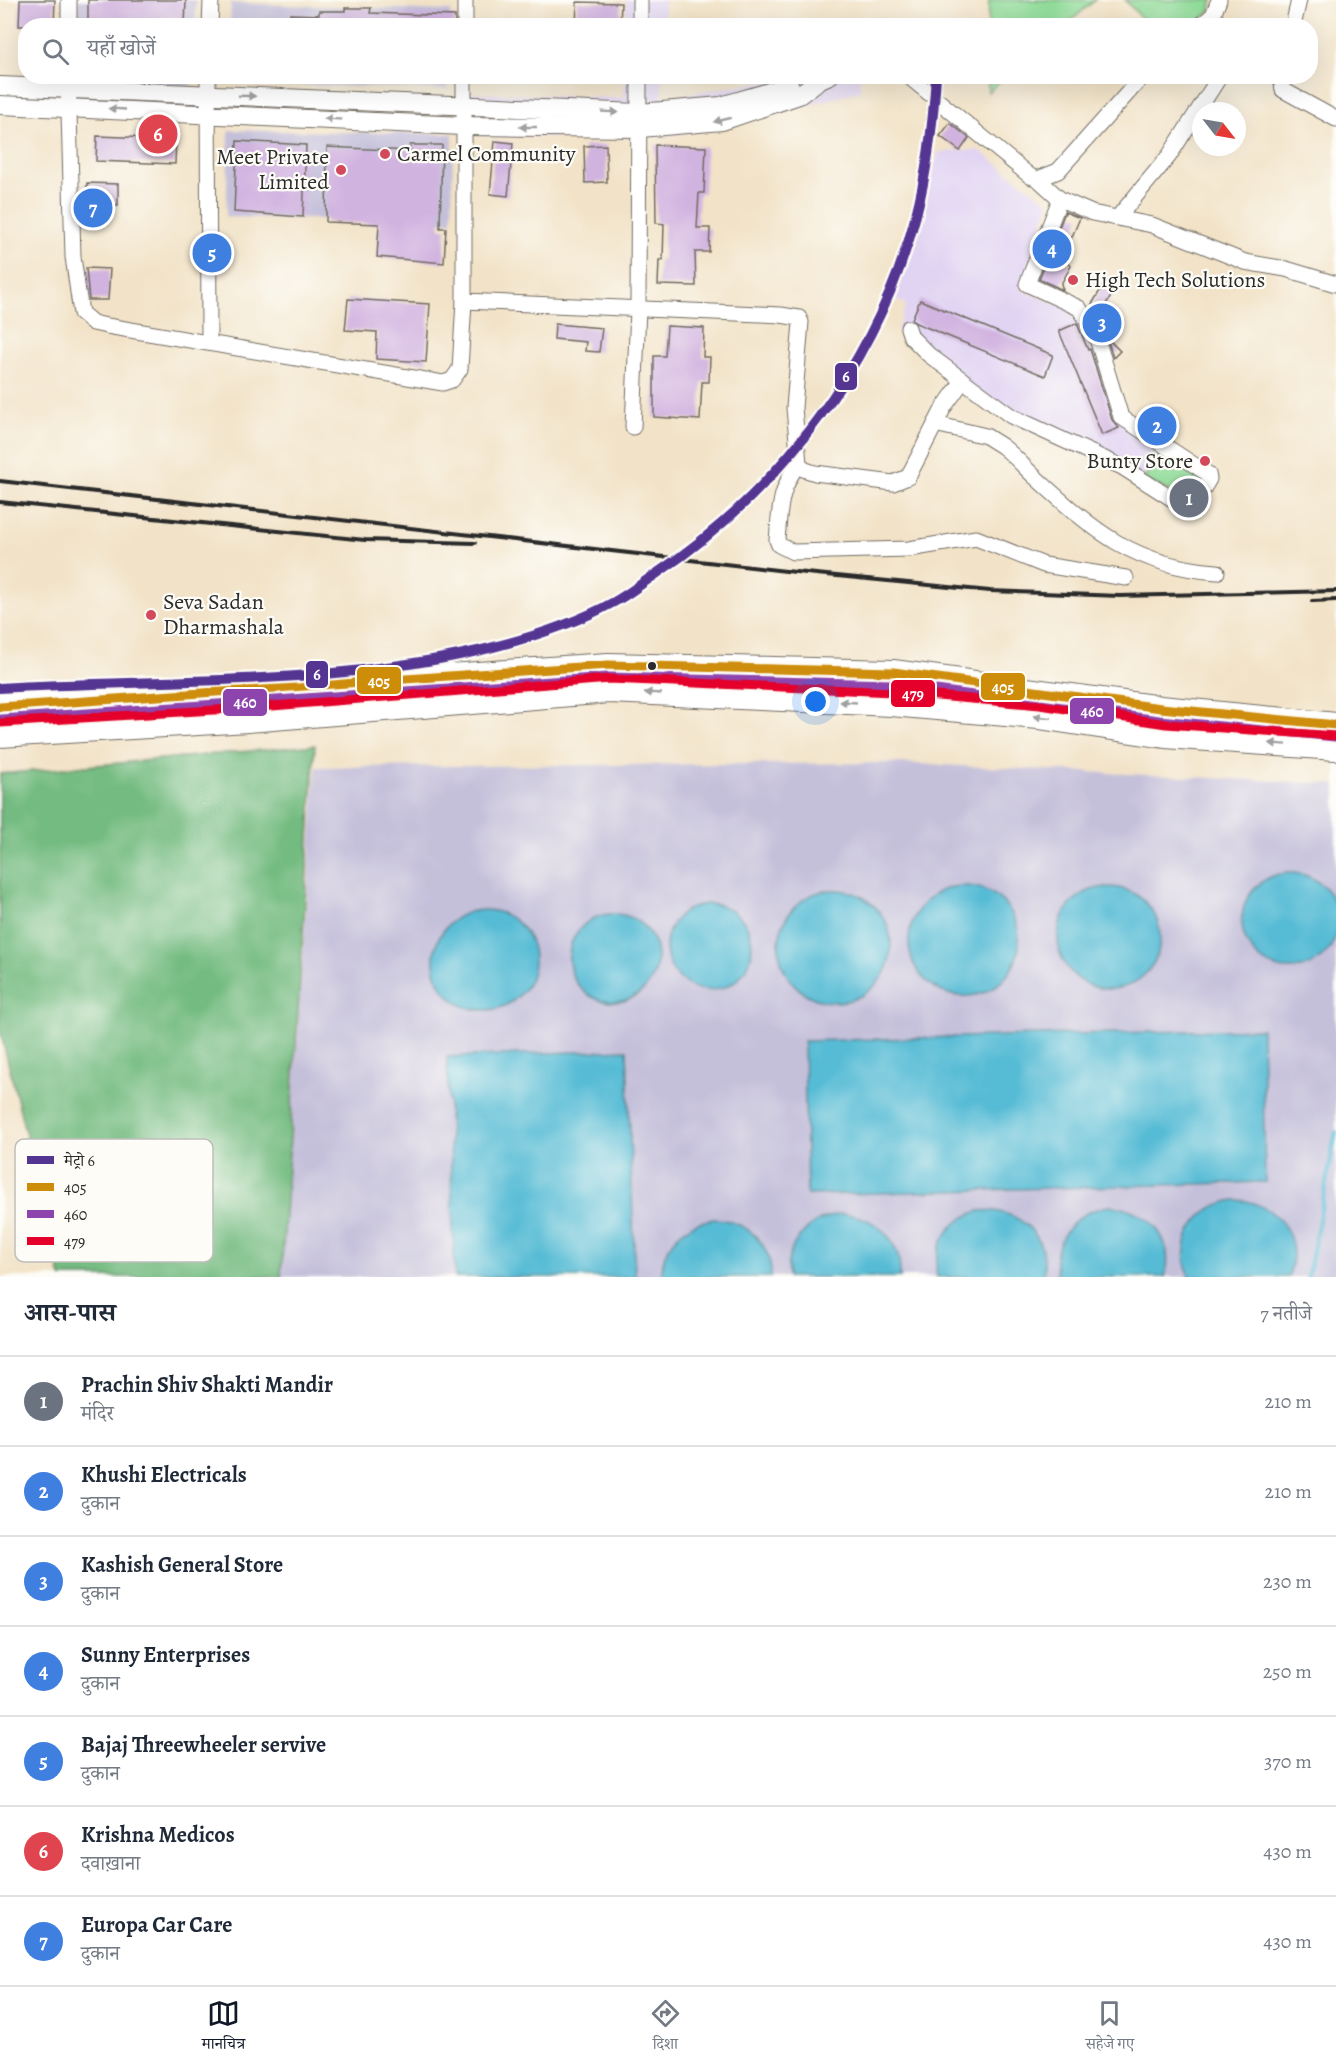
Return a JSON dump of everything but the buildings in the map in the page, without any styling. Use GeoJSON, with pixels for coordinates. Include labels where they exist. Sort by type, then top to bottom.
{"type":"FeatureCollection","features":[{"type":"Feature","properties":{"kind":"highway"},"geometry":{"type":"LineString","coordinates":[[0,707],[620,665],[893,672],[1161,708],[1336,725]]}},
{"type":"Feature","properties":{"kind":"highway"},"geometry":{"type":"LineString","coordinates":[[0,735],[248,720],[609,691],[891,704],[1039,717],[1165,736],[1336,748]]}},
{"type":"Feature","properties":{"kind":"street"},"geometry":{"type":"LineString","coordinates":[[69,0],[69,18]]}},
{"type":"Feature","properties":{"kind":"street"},"geometry":{"type":"LineString","coordinates":[[210,18],[211,0]]}},
{"type":"Feature","properties":{"kind":"street"},"geometry":{"type":"LineString","coordinates":[[465,0],[465,18]]}},
{"type":"Feature","properties":{"kind":"street"},"geometry":{"type":"LineString","coordinates":[[639,18],[640,0]]}},
{"type":"Feature","properties":{"kind":"street"},"geometry":{"type":"LineString","coordinates":[[1209,18],[1219,0]]}},
{"type":"Feature","properties":{"kind":"street"},"geometry":{"type":"LineString","coordinates":[[1295,18],[1299,0]]}},
{"type":"Feature","properties":{"kind":"street"},"geometry":{"type":"LineString","coordinates":[[0,86],[34,84]]}},
{"type":"Feature","properties":{"kind":"street"},"geometry":{"type":"LineString","coordinates":[[68,84],[73,257],[81,313],[93,323],[443,382],[452,380],[460,369],[464,301],[464,84]]}},
{"type":"Feature","properties":{"kind":"street"},"geometry":{"type":"LineString","coordinates":[[161,84],[208,85],[639,121]]}},
{"type":"Feature","properties":{"kind":"street"},"geometry":{"type":"LineString","coordinates":[[633,427],[638,309],[639,84]]}},
{"type":"Feature","properties":{"kind":"street"},"geometry":{"type":"LineString","coordinates":[[0,105],[464,126],[639,121],[721,106],[798,84]]}},
{"type":"Feature","properties":{"kind":"street"},"geometry":{"type":"LineString","coordinates":[[918,84],[1060,199],[1092,213],[1119,216],[1152,225],[1245,262],[1286,269],[1336,284]]}},
{"type":"Feature","properties":{"kind":"street"},"geometry":{"type":"LineString","coordinates":[[1038,179],[1058,171],[1136,84]]}},
{"type":"Feature","properties":{"kind":"street"},"geometry":{"type":"LineString","coordinates":[[1119,216],[1169,156],[1215,84]]}},
{"type":"Feature","properties":{"kind":"street"},"geometry":{"type":"LineString","coordinates":[[1282,84],[1283,90],[1336,119]]}},
{"type":"Feature","properties":{"kind":"street"},"geometry":{"type":"LineString","coordinates":[[208,85],[208,342]]}},
{"type":"Feature","properties":{"kind":"street"},"geometry":{"type":"LineString","coordinates":[[908,328],[918,345],[962,382],[1011,416],[1140,477],[1185,507],[1192,508],[1209,479],[1207,472],[1121,417],[1095,332],[1079,308],[1027,284],[1060,199]]}},
{"type":"Feature","properties":{"kind":"street"},"geometry":{"type":"LineString","coordinates":[[464,301],[782,315],[799,318],[801,322],[794,408],[798,463],[803,470],[815,473],[893,483],[902,481],[913,470],[935,424],[962,382]]}},
{"type":"Feature","properties":{"kind":"street"},"geometry":{"type":"LineString","coordinates":[[935,424],[986,436],[1002,446],[1089,525],[1115,544],[1161,563],[1217,572]]}},
{"type":"Feature","properties":{"kind":"street"},"geometry":{"type":"LineString","coordinates":[[798,463],[784,485],[777,540],[785,549],[793,552],[909,549],[976,538],[1044,565],[1126,579]]}},
{"type":"Feature","properties":{"kind":"shaded area"},"geometry":{"type":"Polygon","coordinates":[[[78,0],[196,0],[195,18],[77,18],[78,0]]]}},
{"type":"Feature","properties":{"kind":"shaded area"},"geometry":{"type":"Polygon","coordinates":[[[626,0],[664,0],[664,18],[626,18],[626,0]]]}},
{"type":"Feature","properties":{"kind":"shaded area"},"geometry":{"type":"Polygon","coordinates":[[[231,3],[451,11],[450,18],[230,18],[231,3]]]}},
{"type":"Feature","properties":{"kind":"shaded area"},"geometry":{"type":"Polygon","coordinates":[[[152,84],[191,84],[191,86],[152,84]]]}},
{"type":"Feature","properties":{"kind":"shaded area"},"geometry":{"type":"Polygon","coordinates":[[[265,84],[448,84],[448,89],[265,84]]]}},
{"type":"Feature","properties":{"kind":"shaded area"},"geometry":{"type":"Polygon","coordinates":[[[625,84],[662,84],[662,98],[750,84],[860,84],[860,91],[725,127],[663,136],[618,138],[467,135],[468,93],[624,98],[625,84]]]}},
{"type":"Feature","properties":{"kind":"shaded area"},"geometry":{"type":"Polygon","coordinates":[[[229,130],[453,134],[452,222],[226,217],[229,130]]]}},
{"type":"Feature","properties":{"kind":"shaded area"},"geometry":{"type":"Polygon","coordinates":[[[979,150],[1049,203],[1020,289],[1076,312],[1089,334],[1118,418],[1164,448],[1141,479],[1012,423],[897,330],[906,305],[887,294],[939,152],[979,150]]]}},
{"type":"Feature","properties":{"kind":"shaded area"},"geometry":{"type":"Polygon","coordinates":[[[902,763],[1336,784],[1336,1277],[281,1277],[316,767],[902,763]]]}},
{"type":"Feature","properties":{"kind":"green space"},"geometry":{"type":"Polygon","coordinates":[[[989,0],[1095,0],[1074,18],[988,18],[989,0]]]}},
{"type":"Feature","properties":{"kind":"green space"},"geometry":{"type":"Polygon","coordinates":[[[1125,0],[1213,0],[1210,11],[1202,18],[1142,18],[1125,0]]]}},
{"type":"Feature","properties":{"kind":"green space"},"geometry":{"type":"Polygon","coordinates":[[[988,84],[998,84],[988,92],[988,84]]]}},
{"type":"Feature","properties":{"kind":"green space"},"geometry":{"type":"Polygon","coordinates":[[[1162,450],[1203,479],[1189,501],[1144,479],[1162,450]]]}},
{"type":"Feature","properties":{"kind":"green space"},"geometry":{"type":"Polygon","coordinates":[[[315,745],[281,1277],[61,1277],[57,1262],[213,1262],[213,1139],[27,1139],[0,1030],[0,774],[315,745]]]}},
{"type":"Feature","properties":{"kind":"water"},"geometry":{"type":"Polygon","coordinates":[[[1281,874],[1299,874],[1317,881],[1330,894],[1337,912],[1337,930],[1330,948],[1317,961],[1299,968],[1281,968],[1263,961],[1250,948],[1243,930],[1243,912],[1250,894],[1263,881],[1281,874]]]}},
{"type":"Feature","properties":{"kind":"water"},"geometry":{"type":"Polygon","coordinates":[[[964,886],[985,890],[1003,902],[1015,920],[1019,941],[1015,962],[1003,980],[985,992],[964,996],[943,992],[925,980],[913,962],[909,941],[913,920],[925,902],[943,890],[964,886]]]}},
{"type":"Feature","properties":{"kind":"water"},"geometry":{"type":"Polygon","coordinates":[[[1109,887],[1129,891],[1145,902],[1156,918],[1160,938],[1156,958],[1145,974],[1129,985],[1109,989],[1089,985],[1073,974],[1062,958],[1058,938],[1062,918],[1073,902],[1089,891],[1109,887]]]}},
{"type":"Feature","properties":{"kind":"water"},"geometry":{"type":"Polygon","coordinates":[[[835,890],[856,894],[874,907],[887,925],[891,946],[887,967],[874,985],[856,998],[835,1002],[814,998],[796,985],[783,967],[779,946],[783,925],[796,907],[814,894],[835,890]]]}},
{"type":"Feature","properties":{"kind":"water"},"geometry":{"type":"Polygon","coordinates":[[[701,904],[717,904],[740,916],[749,930],[752,947],[749,964],[740,978],[717,990],[701,990],[685,983],[673,971],[666,955],[666,939],[673,923],[685,911],[701,904]]]}},
{"type":"Feature","properties":{"kind":"water"},"geometry":{"type":"Polygon","coordinates":[[[484,910],[512,918],[526,932],[534,960],[526,988],[512,1002],[484,1010],[456,1002],[442,988],[434,960],[442,932],[456,918],[484,910]]]}},
{"type":"Feature","properties":{"kind":"water"},"geometry":{"type":"Polygon","coordinates":[[[604,914],[622,914],[638,921],[650,933],[657,949],[657,967],[650,983],[638,995],[622,1002],[604,1002],[588,995],[576,983],[569,967],[569,949],[576,933],[588,921],[604,914]]]}},
{"type":"Feature","properties":{"kind":"water"},"geometry":{"type":"Polygon","coordinates":[[[1262,1029],[1265,1182],[807,1195],[804,1041],[1262,1029]]]}},
{"type":"Feature","properties":{"kind":"water"},"geometry":{"type":"Polygon","coordinates":[[[627,1050],[635,1277],[455,1277],[447,1057],[627,1050]]]}},
{"type":"Feature","properties":{"kind":"water"},"geometry":{"type":"Polygon","coordinates":[[[1235,1200],[1263,1207],[1283,1224],[1293,1248],[1288,1277],[1189,1277],[1185,1263],[1185,1250],[1192,1227],[1210,1209],[1235,1200]]]}},
{"type":"Feature","properties":{"kind":"water"},"geometry":{"type":"Polygon","coordinates":[[[1111,1206],[1137,1213],[1156,1228],[1163,1238],[1166,1250],[1165,1277],[1058,1277],[1057,1251],[1068,1229],[1086,1214],[1111,1206]]]}},
{"type":"Feature","properties":{"kind":"water"},"geometry":{"type":"Polygon","coordinates":[[[979,1211],[1007,1214],[1029,1227],[1037,1237],[1042,1249],[1043,1277],[937,1277],[938,1255],[945,1236],[959,1221],[979,1211]]]}},
{"type":"Feature","properties":{"kind":"water"},"geometry":{"type":"Polygon","coordinates":[[[842,1214],[866,1220],[885,1233],[897,1252],[900,1277],[788,1277],[790,1253],[802,1234],[830,1216],[842,1214]]]}},
{"type":"Feature","properties":{"kind":"water"},"geometry":{"type":"Polygon","coordinates":[[[716,1219],[738,1224],[756,1236],[767,1254],[771,1277],[662,1277],[666,1254],[677,1237],[694,1225],[716,1219]]]}},
{"type":"Feature","properties":{"kind":"waterway"},"geometry":{"type":"LineString","coordinates":[[1308,1277],[1336,1132]]}},
{"type":"Feature","properties":{"kind":"railway"},"geometry":{"type":"LineString","coordinates":[[0,481],[786,571],[990,591],[1120,596],[1336,591]]}},
{"type":"Feature","properties":{"kind":"railway"},"geometry":{"type":"LineString","coordinates":[[0,502],[365,540],[475,543]]}},
{"type":"Feature","properties":{"kind":"railway"},"geometry":{"type":"LineString","coordinates":[[1312,601],[1336,600]]}},
{"type":"Feature","properties":{"kind":"metro line","name":"6"},"geometry":{"type":"LineString","coordinates":[[0,688],[233,680],[349,672],[407,664],[483,650],[522,639],[579,619],[625,596],[702,540],[744,503],[783,462],[819,418],[850,371],[877,321],[899,269],[916,215],[924,180],[935,84]]}},
{"type":"Feature","properties":{"kind":"transit line","name":"405"},"geometry":{"type":"LineString","coordinates":[[0,707],[608,665],[893,672],[1161,708],[1336,725]]}},
{"type":"Feature","properties":{"kind":"transit line","name":"460"},"geometry":{"type":"LineString","coordinates":[[1,719],[608,677],[892,684],[1159,720],[1335,737]]}},
{"type":"Feature","properties":{"kind":"transit line","name":"479"},"geometry":{"type":"LineString","coordinates":[[0,723],[247,708],[610,679],[892,692],[1040,705],[1166,724],[1336,736]]}},
{"type":"Feature","properties":{"kind":"place","name":"Krishna Medicos"},"geometry":{"type":"Point","coordinates":[158,134]}},
{"type":"Feature","properties":{"kind":"place","name":"Carmel Community"},"geometry":{"type":"Point","coordinates":[385,154]}},
{"type":"Feature","properties":{"kind":"place","name":"Meet Private Limited"},"geometry":{"type":"Point","coordinates":[341,170]}},
{"type":"Feature","properties":{"kind":"place","name":"Europa Car Care"},"geometry":{"type":"Point","coordinates":[93,208]}},
{"type":"Feature","properties":{"kind":"place","name":"Sunny Enterprises"},"geometry":{"type":"Point","coordinates":[1052,249]}},
{"type":"Feature","properties":{"kind":"place","name":"Bajaj Threewheeler servive"},"geometry":{"type":"Point","coordinates":[212,253]}},
{"type":"Feature","properties":{"kind":"place","name":"High Tech Solutions"},"geometry":{"type":"Point","coordinates":[1073,280]}},
{"type":"Feature","properties":{"kind":"place","name":"Kashish General Store"},"geometry":{"type":"Point","coordinates":[1102,323]}},
{"type":"Feature","properties":{"kind":"place","name":"Khushi Electricals"},"geometry":{"type":"Point","coordinates":[1157,426]}},
{"type":"Feature","properties":{"kind":"place","name":"Bunty Store"},"geometry":{"type":"Point","coordinates":[1205,461]}},
{"type":"Feature","properties":{"kind":"place","name":"Prachin Shiv Shakti Mandir"},"geometry":{"type":"Point","coordinates":[1189,498]}},
{"type":"Feature","properties":{"kind":"place","name":"Seva Sadan Dharmashala"},"geometry":{"type":"Point","coordinates":[151,615]}}]}
